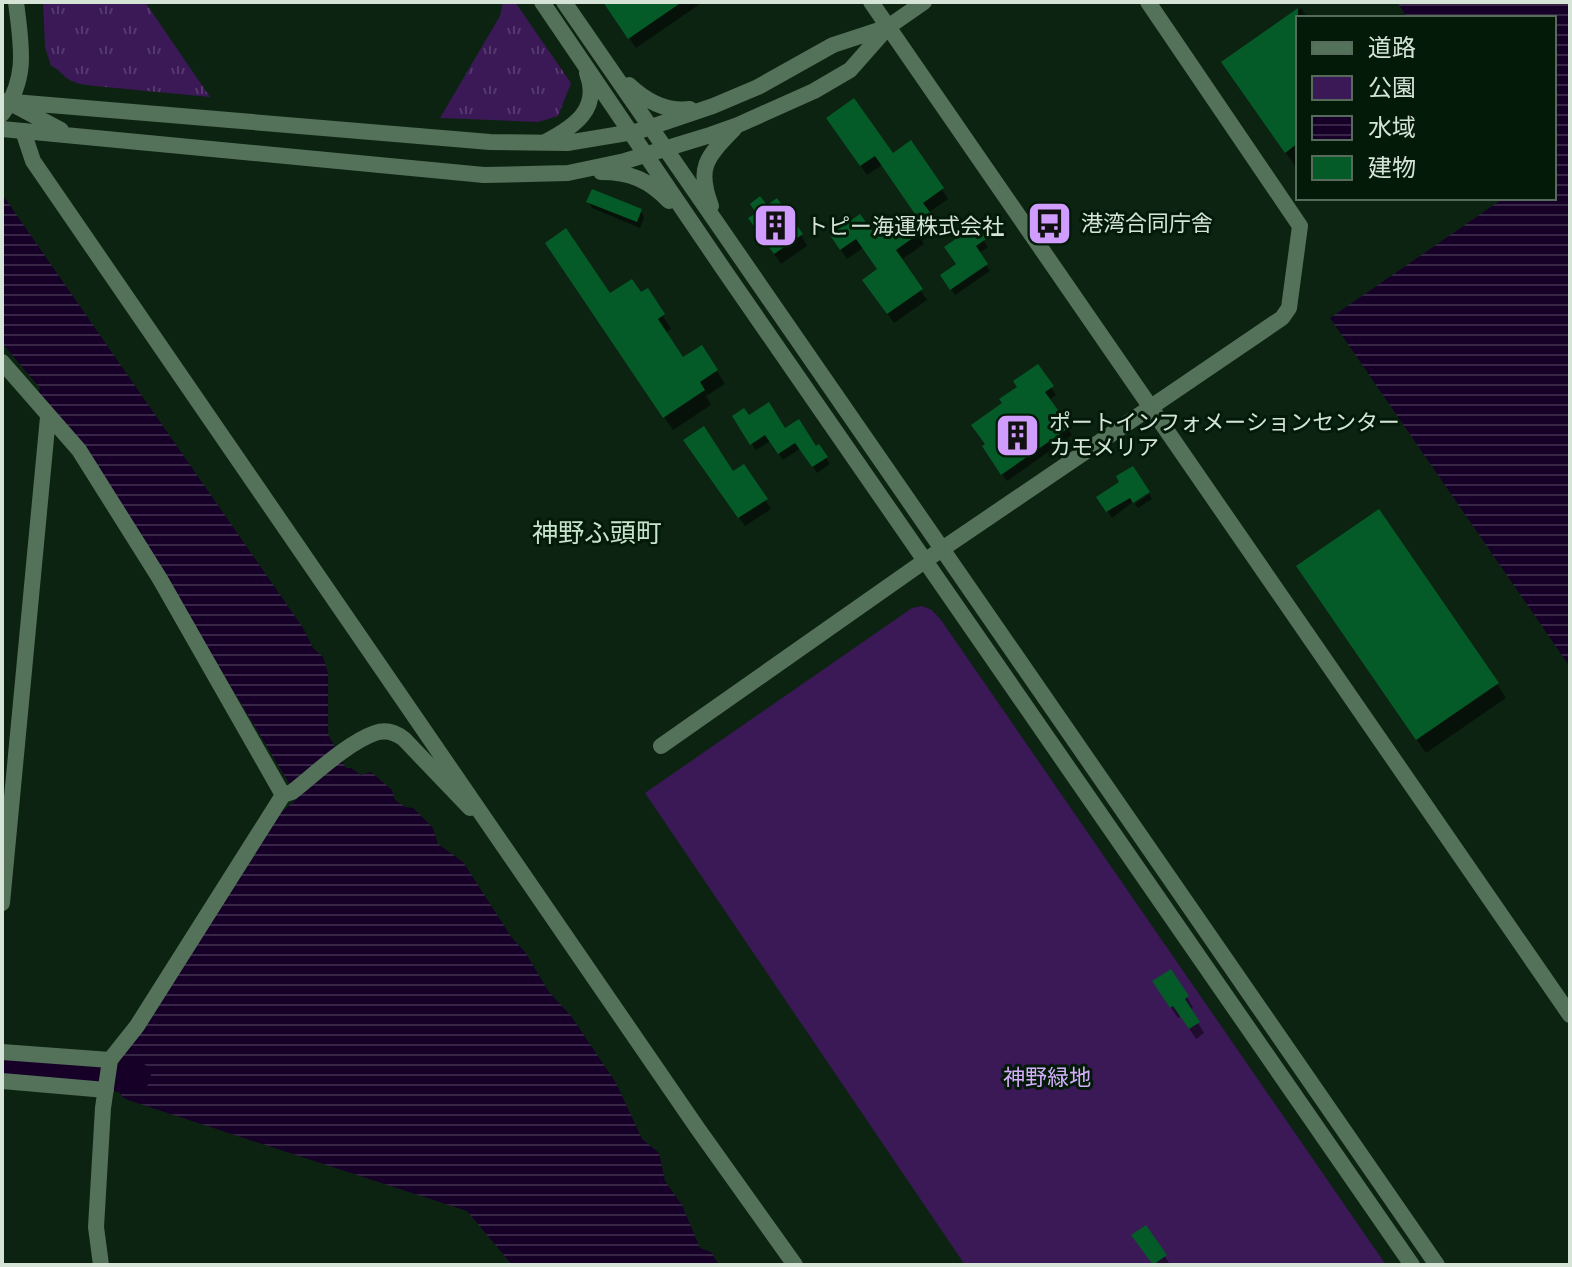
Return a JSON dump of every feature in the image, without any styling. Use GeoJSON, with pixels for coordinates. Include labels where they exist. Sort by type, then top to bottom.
{"type":"FeatureCollection","features":[{"type":"Feature","properties":{"kind":"street"},"geometry":{"type":"LineString","coordinates":[[5,105],[21,73],[16,2]]}},
{"type":"Feature","properties":{"kind":"street"},"geometry":{"type":"LineString","coordinates":[[542,2],[1412,1265]]}},
{"type":"Feature","properties":{"kind":"street"},"geometry":{"type":"LineString","coordinates":[[564,2],[1437,1265]]}},
{"type":"Feature","properties":{"kind":"street"},"geometry":{"type":"LineString","coordinates":[[871,2],[1570,1015]]}},
{"type":"Feature","properties":{"kind":"street"},"geometry":{"type":"LineString","coordinates":[[568,173],[645,154],[738,125],[814,91],[850,70],[888,27],[924,2]]}},
{"type":"Feature","properties":{"kind":"street"},"geometry":{"type":"LineString","coordinates":[[661,746],[926,560],[1282,318],[1289,308],[1300,226],[1148,2]]}},
{"type":"Feature","properties":{"kind":"street"},"geometry":{"type":"LineString","coordinates":[[5,105],[430,138],[567,143],[631,133],[713,106],[758,87],[833,45],[888,27]]}},
{"type":"Feature","properties":{"kind":"street"},"geometry":{"type":"LineString","coordinates":[[596,48],[631,87],[649,101],[681,110],[713,106]]}},
{"type":"Feature","properties":{"kind":"street"},"geometry":{"type":"LineString","coordinates":[[540,144],[584,117],[591,94],[582,59]]}},
{"type":"Feature","properties":{"kind":"street"},"geometry":{"type":"LineString","coordinates":[[2,84],[5,105],[23,131],[33,161],[698,1129],[795,1265]]}},
{"type":"Feature","properties":{"kind":"street"},"geometry":{"type":"LineString","coordinates":[[5,105],[20,109],[73,136]]}},
{"type":"Feature","properties":{"kind":"street"},"geometry":{"type":"LineString","coordinates":[[718,225],[704,181],[705,163],[738,125]]}},
{"type":"Feature","properties":{"kind":"street"},"geometry":{"type":"LineString","coordinates":[[2,129],[484,175],[621,173],[646,180],[700,234]]}},
{"type":"Feature","properties":{"kind":"street"},"geometry":{"type":"LineString","coordinates":[[2,362],[79,450],[160,579],[287,794]]}},
{"type":"Feature","properties":{"kind":"street"},"geometry":{"type":"LineString","coordinates":[[2,903],[48,417]]}},
{"type":"Feature","properties":{"kind":"street"},"geometry":{"type":"LineString","coordinates":[[101,1265],[96,1227],[110,1060],[137,1026],[287,794],[376,733],[394,732],[497,835]]}},
{"type":"Feature","properties":{"kind":"street"},"geometry":{"type":"LineString","coordinates":[[2,1052],[110,1060]]}},
{"type":"Feature","properties":{"kind":"street"},"geometry":{"type":"LineString","coordinates":[[2,1081],[106,1090]]}},
{"type":"Feature","properties":{"kind":"green space"},"geometry":{"type":"Polygon","coordinates":[[[43,2],[145,2],[210,97],[88,85],[68,79],[51,66],[45,47],[43,2]]]}},
{"type":"Feature","properties":{"kind":"green space"},"geometry":{"type":"Polygon","coordinates":[[[503,2],[515,2],[571,83],[558,116],[538,122],[440,118],[500,16],[503,2]]]}},
{"type":"Feature","properties":{"kind":"green space","name":"神野緑地"},"geometry":{"type":"Polygon","coordinates":[[[922,606],[932,610],[941,620],[1386,1265],[965,1265],[645,793],[912,608],[922,606]]]}},
{"type":"Feature","properties":{"kind":"water"},"geometry":{"type":"Polygon","coordinates":[[[1397,2],[1570,2],[1570,667],[1330,318],[1501,200],[1556,200],[1556,16],[1407,16],[1397,2]]]}},
{"type":"Feature","properties":{"kind":"water"},"geometry":{"type":"Polygon","coordinates":[[[2,194],[303,628],[313,648],[323,657],[328,673],[328,734],[346,768],[361,775],[371,772],[392,790],[395,800],[413,808],[433,828],[438,844],[463,862],[549,992],[571,1016],[616,1083],[642,1139],[659,1153],[665,1181],[682,1205],[700,1248],[711,1252],[719,1265],[512,1265],[467,1211],[125,1099],[119,1092],[114,1070],[277,816],[298,798],[89,451],[38,393],[40,388],[2,343],[2,194]]]}},
{"type":"Feature","properties":{"kind":"building"},"geometry":{"type":"Polygon","coordinates":[[[603,2],[682,2],[628,39],[603,2]]]}},
{"type":"Feature","properties":{"kind":"building"},"geometry":{"type":"Polygon","coordinates":[[[1298,8],[1296,145],[1285,153],[1221,62],[1298,8]]]}},
{"type":"Feature","properties":{"kind":"building"},"geometry":{"type":"Polygon","coordinates":[[[854,98],[893,153],[911,140],[944,188],[923,203],[935,219],[896,250],[923,289],[887,314],[862,280],[877,269],[856,239],[840,250],[830,235],[860,214],[876,236],[882,231],[885,235],[915,214],[875,156],[860,166],[826,118],[854,98]]]}},
{"type":"Feature","properties":{"kind":"building"},"geometry":{"type":"Polygon","coordinates":[[[592,189],[642,209],[637,222],[586,202],[592,189]]]}},
{"type":"Feature","properties":{"kind":"building","name":"トピー海運株式会社"},"geometry":{"type":"Polygon","coordinates":[[[760,196],[767,205],[777,198],[803,234],[774,254],[748,218],[756,213],[750,204],[760,196]]]}},
{"type":"Feature","properties":{"kind":"building"},"geometry":{"type":"Polygon","coordinates":[[[976,225],[986,239],[976,246],[988,264],[950,290],[940,275],[956,264],[944,247],[976,225]]]}},
{"type":"Feature","properties":{"kind":"building"},"geometry":{"type":"Polygon","coordinates":[[[566,228],[610,293],[632,279],[641,292],[648,288],[665,314],[658,319],[683,357],[702,345],[718,370],[700,382],[705,390],[663,418],[545,243],[566,228]]]}},
{"type":"Feature","properties":{"kind":"building","name":"ポートインフォメーションセンター カモメリア"},"geometry":{"type":"Polygon","coordinates":[[[1038,364],[1054,386],[1045,392],[1070,427],[1001,475],[971,425],[1002,403],[999,399],[1017,387],[1013,381],[1038,364]]]}},
{"type":"Feature","properties":{"kind":"building"},"geometry":{"type":"Polygon","coordinates":[[[769,402],[785,428],[799,419],[816,446],[819,444],[828,457],[812,467],[795,443],[778,454],[765,435],[750,445],[732,416],[744,408],[749,415],[769,402]]]}},
{"type":"Feature","properties":{"kind":"building"},"geometry":{"type":"Polygon","coordinates":[[[704,426],[733,471],[744,464],[768,499],[738,518],[683,440],[704,426]]]}},
{"type":"Feature","properties":{"kind":"building"},"geometry":{"type":"Polygon","coordinates":[[[1133,466],[1150,492],[1133,503],[1130,498],[1106,512],[1096,497],[1119,482],[1116,476],[1133,466]]]}},
{"type":"Feature","properties":{"kind":"building"},"geometry":{"type":"Polygon","coordinates":[[[1379,509],[1499,683],[1416,740],[1296,566],[1379,509]]]}},
{"type":"Feature","properties":{"kind":"building"},"geometry":{"type":"Polygon","coordinates":[[[1171,969],[1189,996],[1185,999],[1200,1022],[1189,1029],[1152,981],[1171,969]]]}},
{"type":"Feature","properties":{"kind":"building"},"geometry":{"type":"Polygon","coordinates":[[[1146,1225],[1167,1255],[1153,1265],[1131,1235],[1146,1225]]]}},
{"type":"Feature","properties":{"kind":"waterway"},"geometry":{"type":"LineString","coordinates":[[2,1068],[120,1078],[137,1076]]}},
{"type":"Feature","properties":{"kind":"place","name":"港湾合同庁舎"},"geometry":{"type":"Point","coordinates":[1050,223]}},
{"type":"Feature","properties":{"kind":"place","name":"トピー海運株式会社"},"geometry":{"type":"Point","coordinates":[775,226]}},
{"type":"Feature","properties":{"kind":"place","name":"ポートインフォメーションセンター カモメリア"},"geometry":{"type":"Point","coordinates":[1018,435]}},
{"type":"Feature","properties":{"kind":"district","name":"神野ふ頭町"},"geometry":{"type":"Point","coordinates":[597,533]}}]}
